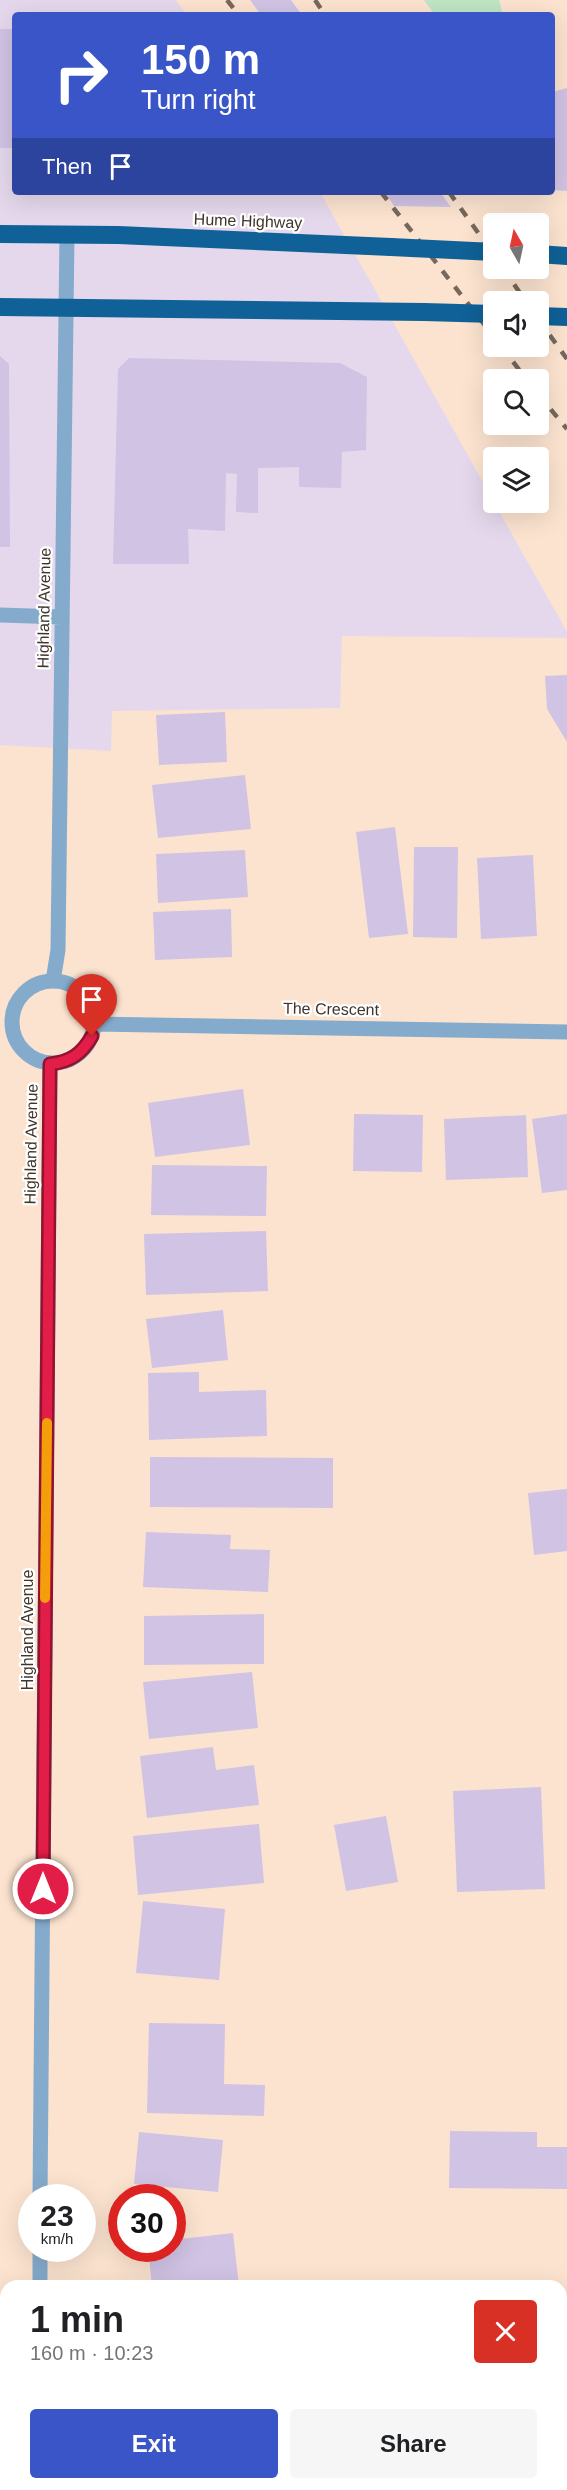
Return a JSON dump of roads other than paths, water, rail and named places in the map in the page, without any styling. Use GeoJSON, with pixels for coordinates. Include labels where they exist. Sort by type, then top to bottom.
{"type":"FeatureCollection","features":[{"type":"Feature","properties":{"kind":"highway","name":"Hume Highway"},"geometry":{"type":"LineString","coordinates":[[0,234],[483,251]]}},
{"type":"Feature","properties":{"kind":"highway"},"geometry":{"type":"LineString","coordinates":[[549,255],[567,256]]}},
{"type":"Feature","properties":{"kind":"highway"},"geometry":{"type":"LineString","coordinates":[[0,307],[483,314]]}},
{"type":"Feature","properties":{"kind":"street","name":"Highland Avenue"},"geometry":{"type":"LineString","coordinates":[[53,981],[58,950],[67,235]]}},
{"type":"Feature","properties":{"kind":"street"},"geometry":{"type":"LineString","coordinates":[[0,615],[62,617]]}},
{"type":"Feature","properties":{"kind":"street"},"geometry":{"type":"LineString","coordinates":[[53,981],[66,983],[82,994],[92,1011],[94,1024],[92,1036],[85,1048],[63,1062],[50,1064],[38,1061],[26,1054],[17,1044],[6,1018],[21,996],[30,988],[53,981]]}},
{"type":"Feature","properties":{"kind":"street","name":"The Crescent"},"geometry":{"type":"LineString","coordinates":[[94,1024],[567,1032]]}},
{"type":"Feature","properties":{"kind":"street","name":"Highland Avenue"},"geometry":{"type":"LineString","coordinates":[[40,2184],[50,1064]]}},
{"type":"Feature","properties":{"kind":"street"},"geometry":{"type":"LineString","coordinates":[[40,2262],[40,2280]]}},
{"type":"Feature","properties":{"kind":"railway"},"geometry":{"type":"LineString","coordinates":[[227,0],[237,12]]}},
{"type":"Feature","properties":{"kind":"railway"},"geometry":{"type":"LineString","coordinates":[[315,0],[323,12]]}},
{"type":"Feature","properties":{"kind":"railway"},"geometry":{"type":"LineString","coordinates":[[383,195],[483,323]]}},
{"type":"Feature","properties":{"kind":"railway"},"geometry":{"type":"LineString","coordinates":[[451,195],[483,240]]}},
{"type":"Feature","properties":{"kind":"railway"},"geometry":{"type":"LineString","coordinates":[[510,279],[519,291]]}},
{"type":"Feature","properties":{"kind":"railway"},"geometry":{"type":"LineString","coordinates":[[549,334],[567,359]]}},
{"type":"Feature","properties":{"kind":"railway"},"geometry":{"type":"LineString","coordinates":[[509,357],[519,369]]}},
{"type":"Feature","properties":{"kind":"railway"},"geometry":{"type":"LineString","coordinates":[[549,407],[567,429]]}}]}
